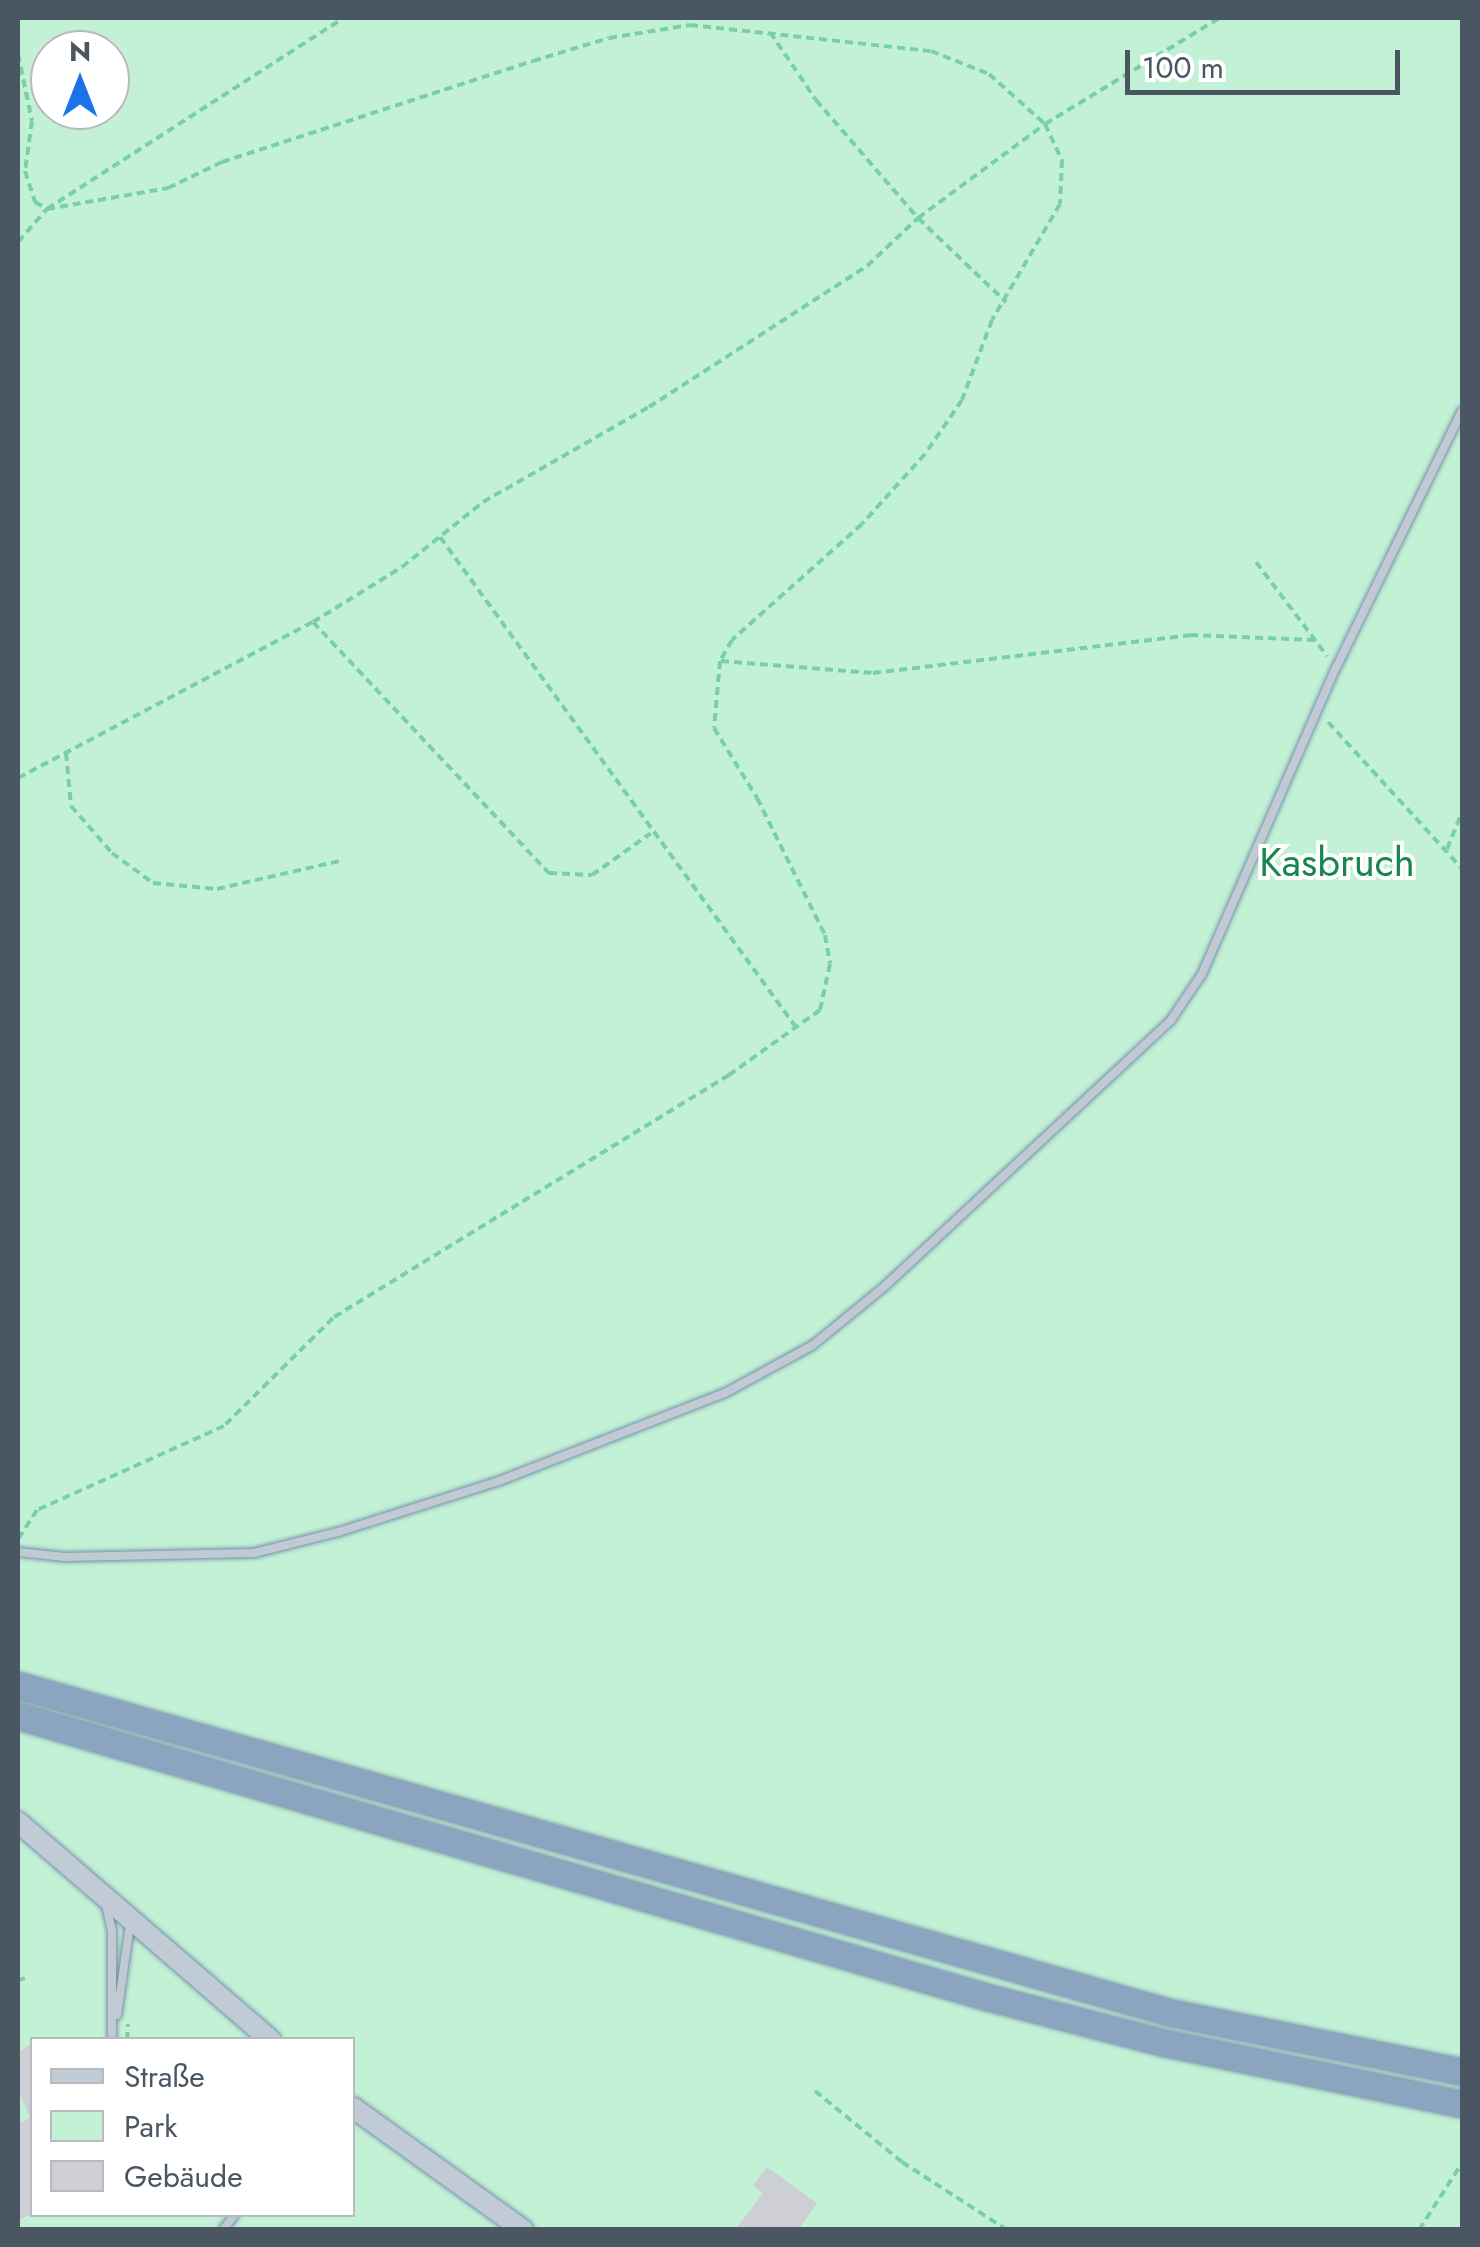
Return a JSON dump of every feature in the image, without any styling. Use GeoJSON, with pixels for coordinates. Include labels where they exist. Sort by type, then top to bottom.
{"type":"FeatureCollection","features":[{"type":"Feature","properties":{"kind":"highway"},"geometry":{"type":"LineString","coordinates":[[18,1684],[994,1966],[1294,2042],[1462,2072]]}},
{"type":"Feature","properties":{"kind":"highway"},"geometry":{"type":"LineString","coordinates":[[18,1716],[987,1997],[1290,2071],[1462,2104]]}},
{"type":"Feature","properties":{"kind":"main road"},"geometry":{"type":"LineString","coordinates":[[18,1822],[268,2037]]}},
{"type":"Feature","properties":{"kind":"main road"},"geometry":{"type":"LineString","coordinates":[[355,2109],[523,2230]]}},
{"type":"Feature","properties":{"kind":"lane"},"geometry":{"type":"LineString","coordinates":[[18,1552],[254,1553],[338,1532],[499,1481],[725,1394],[813,1344],[886,1286],[1170,1020],[1202,974],[1336,668],[1462,411]]}},
{"type":"Feature","properties":{"kind":"lane"},"geometry":{"type":"LineString","coordinates":[[98,1890],[112,1932],[112,2037]]}},
{"type":"Feature","properties":{"kind":"lane"},"geometry":{"type":"LineString","coordinates":[[112,2037],[131,1917]]}},
{"type":"Feature","properties":{"kind":"path"},"geometry":{"type":"LineString","coordinates":[[18,242],[47,209],[344,18]]}},
{"type":"Feature","properties":{"kind":"path"},"geometry":{"type":"LineString","coordinates":[[18,778],[313,622],[440,537],[483,502],[649,406],[867,266],[918,218],[1045,124],[1218,18]]}},
{"type":"Feature","properties":{"kind":"path"},"geometry":{"type":"LineString","coordinates":[[18,54],[32,121],[25,171],[35,202],[47,209],[168,188],[222,162],[609,38],[690,25],[932,51],[989,74],[1045,124],[1062,160],[1060,204],[1006,302],[962,400],[925,454],[862,524],[732,640],[720,661],[714,728],[758,798],[825,935],[830,964],[820,1010],[729,1075],[334,1318],[224,1426],[37,1510],[18,1540]]}},
{"type":"Feature","properties":{"kind":"path"},"geometry":{"type":"LineString","coordinates":[[770,32],[816,100],[918,218],[1006,302]]}},
{"type":"Feature","properties":{"kind":"path"},"geometry":{"type":"LineString","coordinates":[[440,537],[794,1026]]}},
{"type":"Feature","properties":{"kind":"path"},"geometry":{"type":"LineString","coordinates":[[1256,562],[1336,668]]}},
{"type":"Feature","properties":{"kind":"path"},"geometry":{"type":"LineString","coordinates":[[313,622],[548,872],[592,875],[652,832]]}},
{"type":"Feature","properties":{"kind":"path"},"geometry":{"type":"LineString","coordinates":[[720,661],[873,673],[1190,635],[1314,640]]}},
{"type":"Feature","properties":{"kind":"path"},"geometry":{"type":"LineString","coordinates":[[1315,714],[1340,730],[1462,870]]}},
{"type":"Feature","properties":{"kind":"path"},"geometry":{"type":"LineString","coordinates":[[66,754],[71,806],[112,853],[152,883],[217,889],[340,861]]}},
{"type":"Feature","properties":{"kind":"path"},"geometry":{"type":"LineString","coordinates":[[1446,852],[1462,812]]}},
{"type":"Feature","properties":{"kind":"path"},"geometry":{"type":"LineString","coordinates":[[18,1980],[25,1978]]}},
{"type":"Feature","properties":{"kind":"path"},"geometry":{"type":"LineString","coordinates":[[127,2037],[128,2006]]}},
{"type":"Feature","properties":{"kind":"path"},"geometry":{"type":"LineString","coordinates":[[815,2091],[902,2162],[1007,2230]]}},
{"type":"Feature","properties":{"kind":"path"},"geometry":{"type":"LineString","coordinates":[[1419,2230],[1462,2163]]}},
{"type":"Feature","properties":{"kind":"green space","name":"Kasbruch"},"geometry":{"type":"Polygon","coordinates":[[[18,18],[1462,18],[1462,2229],[18,2229],[18,18]]]}},
{"type":"Feature","properties":{"kind":"building"},"geometry":{"type":"Polygon","coordinates":[[[30,2044],[30,2118],[18,2089],[18,2053],[30,2044]]]}},
{"type":"Feature","properties":{"kind":"building"},"geometry":{"type":"Polygon","coordinates":[[[30,2118],[30,2215],[18,2220],[18,2123],[30,2118]]]}},
{"type":"Feature","properties":{"kind":"building"},"geometry":{"type":"Polygon","coordinates":[[[767,2167],[817,2203],[798,2230],[735,2230],[763,2193],[753,2186],[767,2167]]]}}]}
